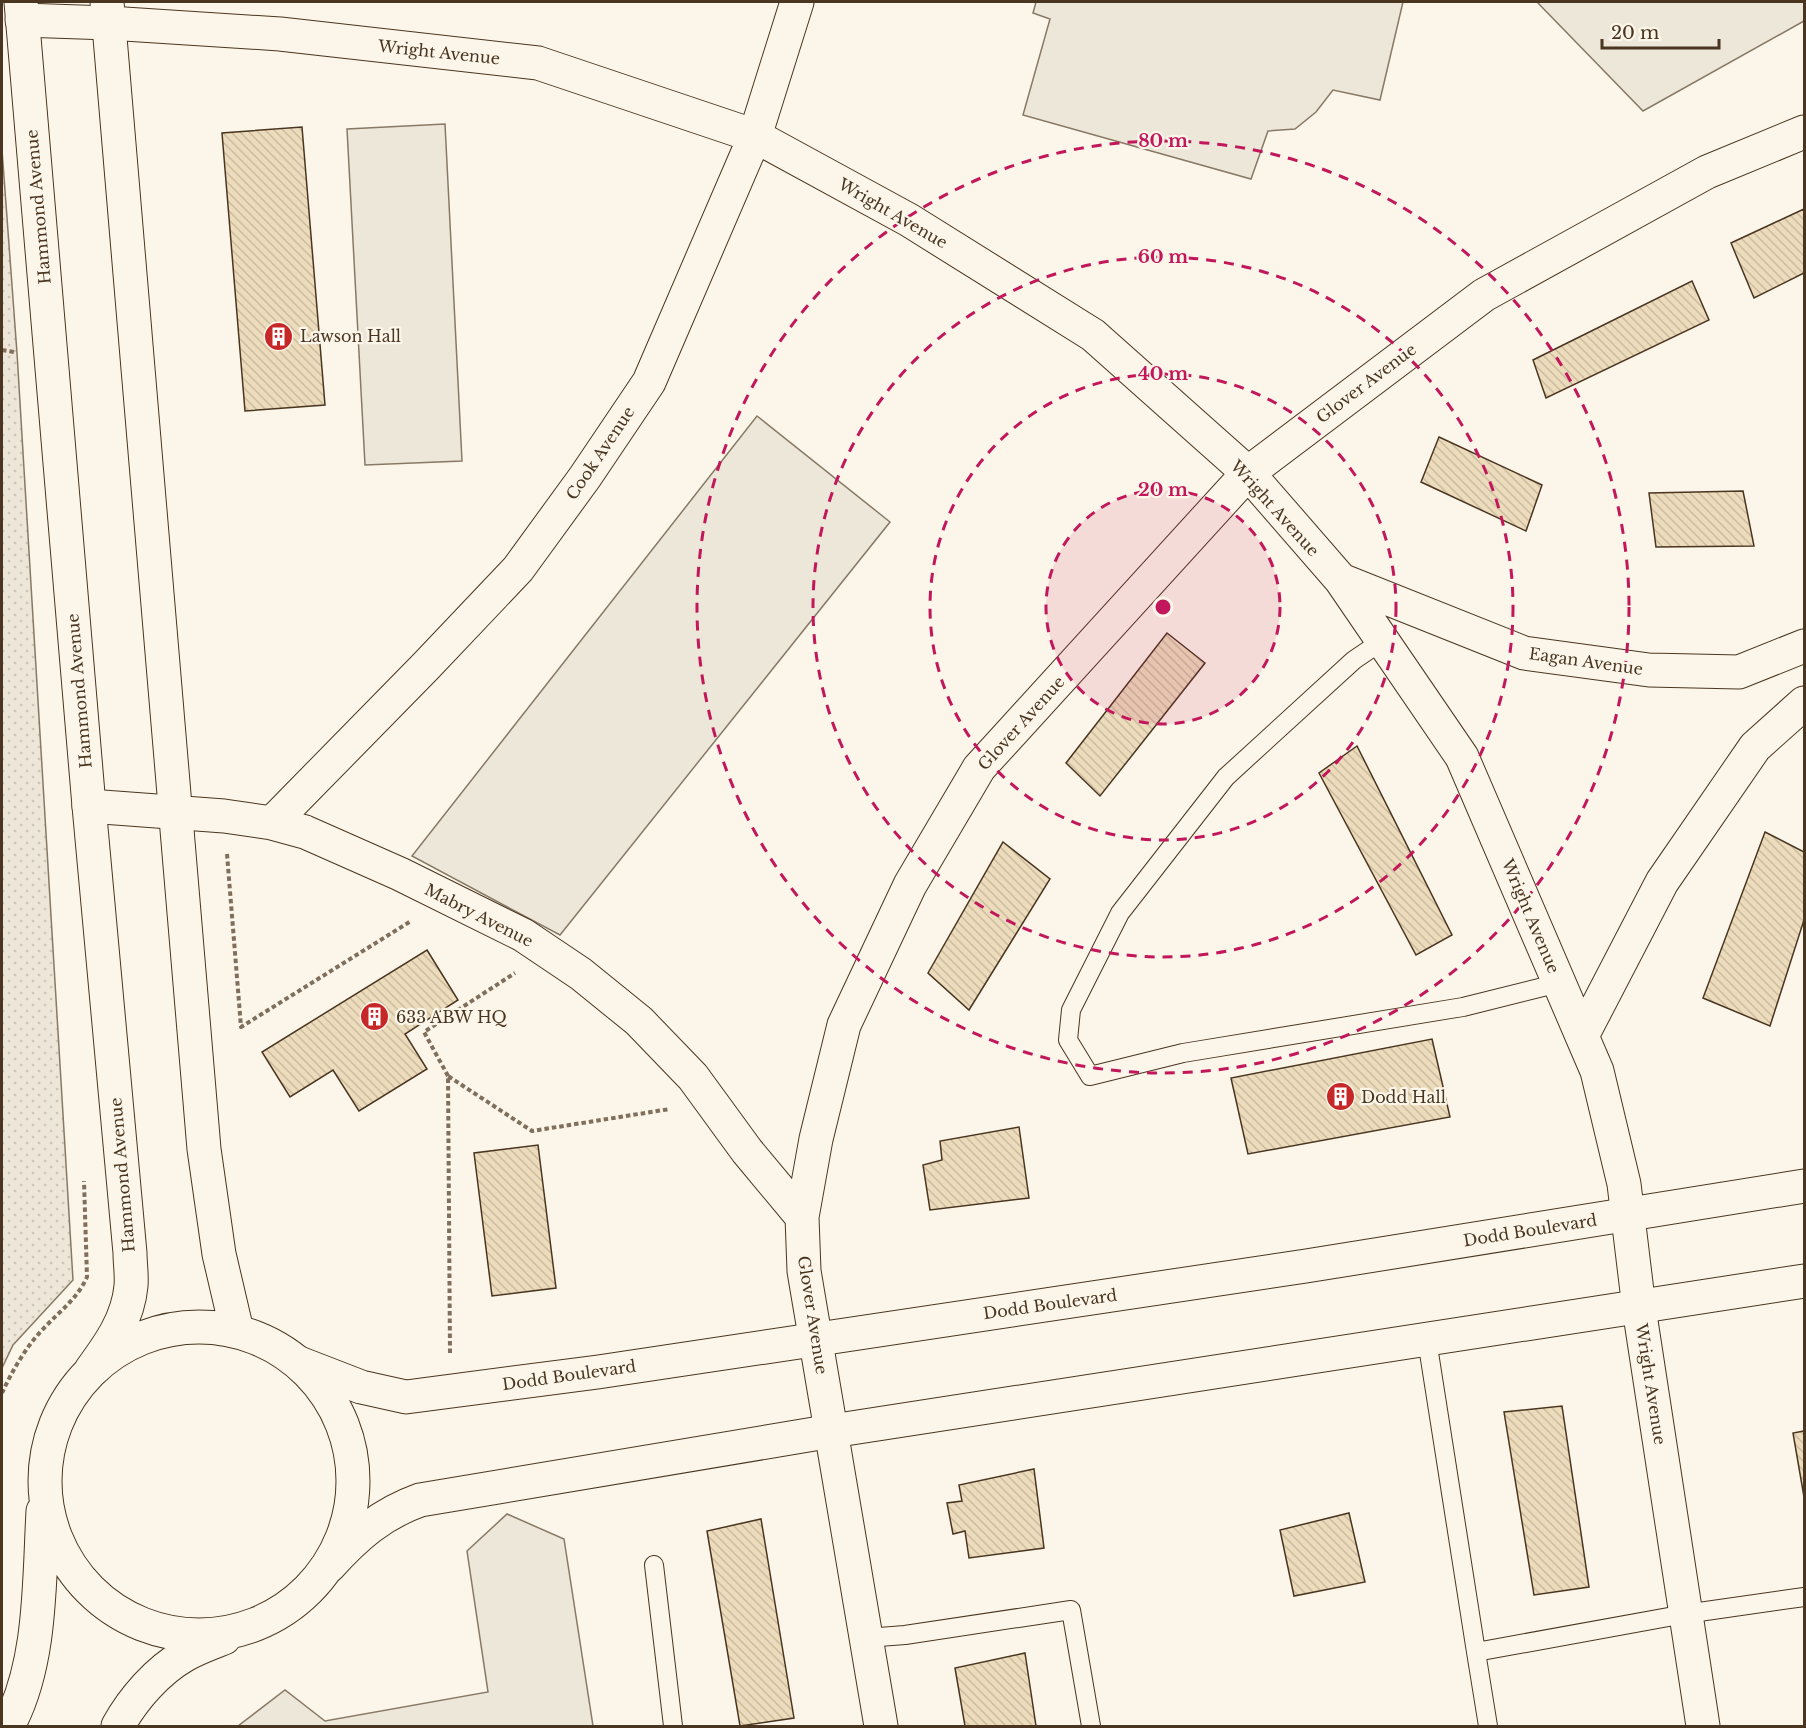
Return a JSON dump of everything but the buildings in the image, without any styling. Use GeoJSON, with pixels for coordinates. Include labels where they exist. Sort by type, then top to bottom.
{"type":"FeatureCollection","features":[{"type":"Feature","properties":{"kind":"street","name":"Cook Avenue"},"geometry":{"type":"LineString","coordinates":[[272,823],[518,569],[585,477],[649,382],[755,136],[797,2]]}},
{"type":"Feature","properties":{"kind":"street","name":"Wright Avenue"},"geometry":{"type":"LineString","coordinates":[[22,11],[108,12],[538,63],[755,136],[909,220],[1093,335],[1248,473],[1341,580],[1462,757],[1597,1071],[1624,1184],[1639,1308],[1703,1726]]}},
{"type":"Feature","properties":{"kind":"street","name":"Hammond Avenue"},"geometry":{"type":"LineString","coordinates":[[22,11],[89,806],[130,1253],[131,1286],[125,1315],[110,1344],[65,1404],[49,1443],[44,1485]]}},
{"type":"Feature","properties":{"kind":"street"},"geometry":{"type":"LineString","coordinates":[[108,12],[204,1149],[219,1254],[237,1331]]}},
{"type":"Feature","properties":{"kind":"street","name":"Glover Avenue"},"geometry":{"type":"LineString","coordinates":[[881,1726],[804,1271],[802,1217],[816,1139],[844,1025],[910,885],[979,768],[1248,473],[1484,295],[1707,172],[1804,132]]}},
{"type":"Feature","properties":{"kind":"street","name":"Eagan Avenue"},"geometry":{"type":"LineString","coordinates":[[1341,580],[1524,653],[1649,670],[1739,672],[1804,646]]}},
{"type":"Feature","properties":{"kind":"street"},"geometry":{"type":"LineString","coordinates":[[1581,1036],[1662,882],[1755,747],[1804,703]]}},
{"type":"Feature","properties":{"kind":"street","name":"Mabry Avenue"},"geometry":{"type":"LineString","coordinates":[[89,806],[224,816],[272,823],[304,831],[400,874],[523,935],[581,974],[639,1021],[693,1077],[747,1151],[802,1217]]}},
{"type":"Feature","properties":{"kind":"street","name":"Dodd Boulevard"},"geometry":{"type":"LineString","coordinates":[[299,1363],[361,1387],[406,1397],[598,1372],[1306,1266],[1804,1186]]}},
{"type":"Feature","properties":{"kind":"street"},"geometry":{"type":"LineString","coordinates":[[118,1726],[125,1713],[154,1678],[184,1655],[276,1616],[306,1594],[348,1545],[376,1522],[397,1508],[420,1500],[832,1431],[1804,1281]]}},
{"type":"Feature","properties":{"kind":"street"},"geometry":{"type":"LineString","coordinates":[[91,1370],[134,1340],[185,1327],[237,1331],[269,1343],[299,1363],[328,1396],[347,1437],[354,1481],[348,1526],[329,1566]]}},
{"type":"Feature","properties":{"kind":"street"},"geometry":{"type":"LineString","coordinates":[[44,1485],[53,1531],[75,1573],[108,1606],[150,1627],[196,1636],[243,1630]]}},
{"type":"Feature","properties":{"kind":"street"},"geometry":{"type":"LineString","coordinates":[[8,1726],[17,1711],[28,1671],[37,1618],[44,1485]]}},
{"type":"Feature","properties":{"kind":"lane"},"geometry":{"type":"LineString","coordinates":[[1382,641],[1354,660],[1226,777],[1120,913],[1071,1010],[1068,1040],[1090,1076],[1183,1053],[1463,1007],[1559,983]]}},
{"type":"Feature","properties":{"kind":"lane"},"geometry":{"type":"LineString","coordinates":[[1427,1340],[1488,1726]]}},
{"type":"Feature","properties":{"kind":"lane"},"geometry":{"type":"LineString","coordinates":[[654,1565],[673,1726]]}},
{"type":"Feature","properties":{"kind":"lane"},"geometry":{"type":"LineString","coordinates":[[1476,1652],[1685,1614],[1804,1597]]}},
{"type":"Feature","properties":{"kind":"lane"},"geometry":{"type":"LineString","coordinates":[[866,1638],[905,1635],[1071,1610],[1091,1726]]}},
{"type":"Feature","properties":{"kind":"path"},"geometry":{"type":"LineString","coordinates":[[13,340],[15,362]]}},
{"type":"Feature","properties":{"kind":"path"},"geometry":{"type":"LineString","coordinates":[[2,350],[14,352]]}},
{"type":"Feature","properties":{"kind":"path"},"geometry":{"type":"LineString","coordinates":[[224,816],[241,1027],[414,919]]}},
{"type":"Feature","properties":{"kind":"path"},"geometry":{"type":"LineString","coordinates":[[450,1356],[448,1076],[424,1032],[548,952]]}},
{"type":"Feature","properties":{"kind":"path"},"geometry":{"type":"LineString","coordinates":[[448,1076],[532,1131],[712,1103]]}},
{"type":"Feature","properties":{"kind":"path"},"geometry":{"type":"LineString","coordinates":[[2,1394],[11,1374],[44,1328],[71,1303],[87,1277],[83,1174]]}},
{"type":"Feature","properties":{"kind":"shaded area"},"geometry":{"type":"Polygon","coordinates":[[[1036,2],[1403,2],[1380,100],[1333,90],[1316,112],[1295,129],[1268,131],[1251,179],[1023,115],[1050,19],[1033,13],[1036,2]]]}},
{"type":"Feature","properties":{"kind":"shaded area"},"geometry":{"type":"Polygon","coordinates":[[[1537,2],[1804,2],[1804,21],[1643,111],[1537,2]]]}},
{"type":"Feature","properties":{"kind":"shaded area"},"geometry":{"type":"Polygon","coordinates":[[[445,124],[462,461],[365,465],[347,129],[445,124]]]}},
{"type":"Feature","properties":{"kind":"shaded area"},"geometry":{"type":"Polygon","coordinates":[[[2,150],[17,353],[73,1280],[13,1345],[2,1368],[2,150]]]}},
{"type":"Feature","properties":{"kind":"shaded area"},"geometry":{"type":"Polygon","coordinates":[[[757,416],[890,522],[560,935],[412,856],[757,416]]]}},
{"type":"Feature","properties":{"kind":"shaded area"},"geometry":{"type":"Polygon","coordinates":[[[507,1514],[564,1539],[593,1726],[238,1726],[285,1690],[325,1721],[488,1692],[467,1551],[507,1514]]]}},
{"type":"Feature","properties":{"kind":"place","name":"Lawson Hall"},"geometry":{"type":"Point","coordinates":[279,336]}},
{"type":"Feature","properties":{"kind":"place","name":"633 ABW HQ"},"geometry":{"type":"Point","coordinates":[375,1017]}},
{"type":"Feature","properties":{"kind":"place","name":"Dodd Hall"},"geometry":{"type":"Point","coordinates":[1340,1097]}}]}
